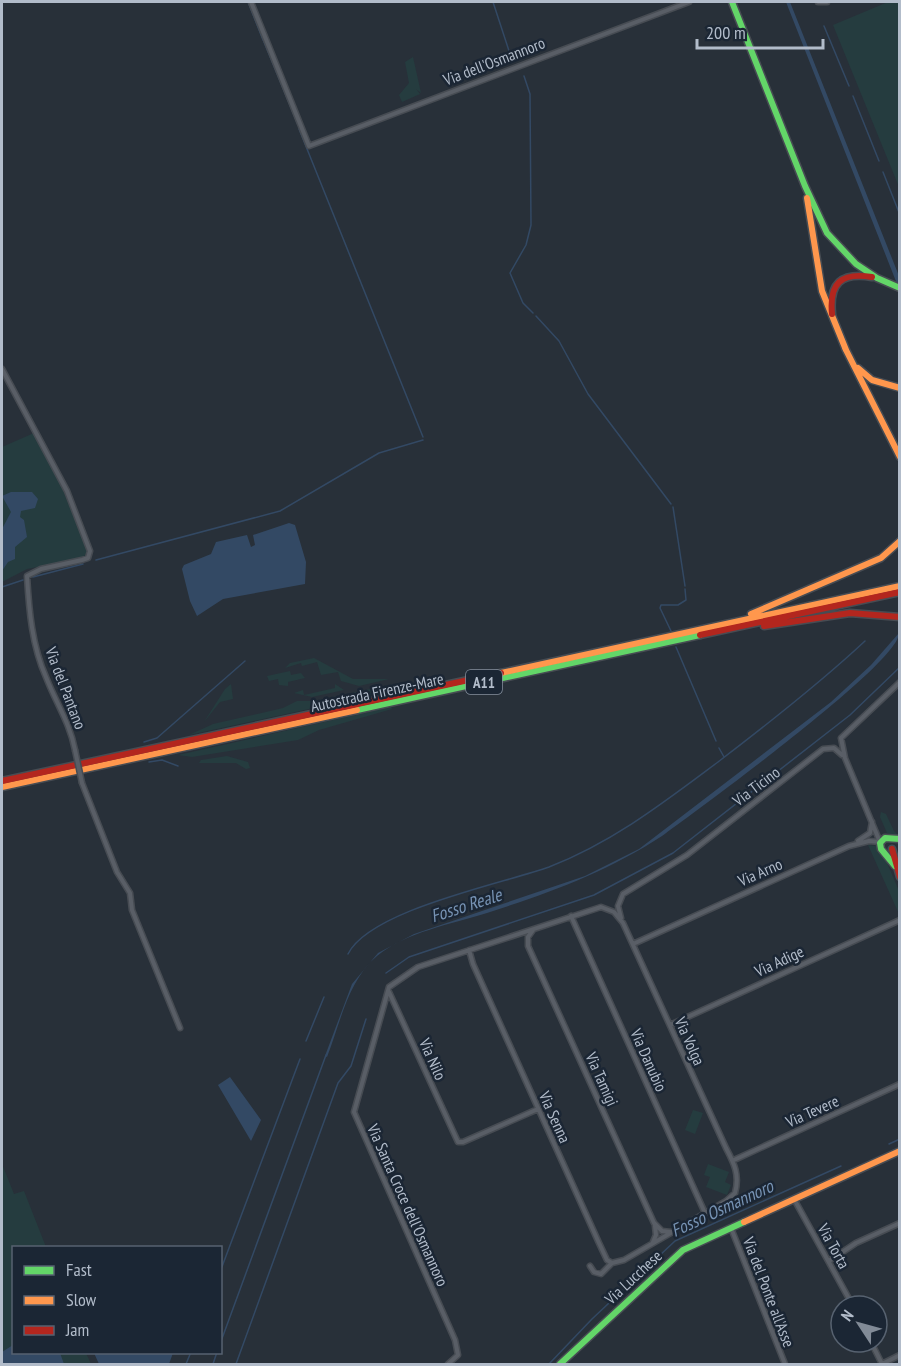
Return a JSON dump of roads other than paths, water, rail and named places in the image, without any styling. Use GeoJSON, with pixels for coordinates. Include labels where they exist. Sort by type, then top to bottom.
{"type":"FeatureCollection","features":[{"type":"Feature","properties":{"kind":"main road"},"geometry":{"type":"LineString","coordinates":[[732,2],[805,186],[832,242],[848,258],[877,279]]}},
{"type":"Feature","properties":{"kind":"main road"},"geometry":{"type":"LineString","coordinates":[[805,186],[822,291],[845,348],[900,457]]}},
{"type":"Feature","properties":{"kind":"main road"},"geometry":{"type":"LineString","coordinates":[[835,326],[831,295],[839,281],[855,274],[900,288]]}},
{"type":"Feature","properties":{"kind":"main road"},"geometry":{"type":"LineString","coordinates":[[845,348],[867,377],[900,388]]}},
{"type":"Feature","properties":{"kind":"main road"},"geometry":{"type":"LineString","coordinates":[[668,640],[780,603],[881,558],[900,541]]}},
{"type":"Feature","properties":{"kind":"main road","name":"Autostrada Firenze-Mare"},"geometry":{"type":"LineString","coordinates":[[2,787],[668,640],[900,586]]}},
{"type":"Feature","properties":{"kind":"main road","name":"Autostrada Firenze-Mare"},"geometry":{"type":"LineString","coordinates":[[2,781],[900,592]]}},
{"type":"Feature","properties":{"kind":"main road"},"geometry":{"type":"LineString","coordinates":[[668,640],[831,614],[873,613],[900,617]]}},
{"type":"Feature","properties":{"kind":"main road","name":"Via Arno"},"geometry":{"type":"LineString","coordinates":[[880,842],[885,838],[900,839]]}},
{"type":"Feature","properties":{"kind":"main road"},"geometry":{"type":"LineString","coordinates":[[891,839],[894,844],[892,849],[895,866]]}},
{"type":"Feature","properties":{"kind":"main road"},"geometry":{"type":"LineString","coordinates":[[880,842],[880,848],[895,866],[900,877]]}},
{"type":"Feature","properties":{"kind":"main road"},"geometry":{"type":"LineString","coordinates":[[884,851],[892,849]]}},
{"type":"Feature","properties":{"kind":"main road","name":"Via Lucchese"},"geometry":{"type":"LineString","coordinates":[[560,1365],[681,1252],[900,1151]]}},
{"type":"Feature","properties":{"kind":"street","name":"Via dell'Osmannoro"},"geometry":{"type":"LineString","coordinates":[[250,2],[309,146],[689,2]]}},
{"type":"Feature","properties":{"kind":"street"},"geometry":{"type":"LineString","coordinates":[[818,2],[827,2]]}},
{"type":"Feature","properties":{"kind":"street","name":"Via del Pantano"},"geometry":{"type":"LineString","coordinates":[[2,369],[62,482],[90,551],[88,558],[41,568],[27,576],[30,622],[44,671],[68,721],[82,783],[117,872],[130,893],[132,910],[180,1028]]}},
{"type":"Feature","properties":{"kind":"street"},"geometry":{"type":"LineString","coordinates":[[880,842],[840,744],[842,735],[900,682]]}},
{"type":"Feature","properties":{"kind":"street","name":"Via Ticino"},"geometry":{"type":"LineString","coordinates":[[623,923],[618,906],[623,894],[687,855],[823,749],[834,748],[844,758]]}},
{"type":"Feature","properties":{"kind":"street"},"geometry":{"type":"LineString","coordinates":[[849,846],[870,833],[872,821]]}},
{"type":"Feature","properties":{"kind":"street","name":"Via Arno"},"geometry":{"type":"LineString","coordinates":[[633,944],[849,846],[869,841],[880,842]]}},
{"type":"Feature","properties":{"kind":"street"},"geometry":{"type":"LineString","coordinates":[[389,992],[392,984],[409,972],[571,916],[605,907],[614,912],[623,923]]}},
{"type":"Feature","properties":{"kind":"street","name":"Via Danubio"},"geometry":{"type":"LineString","coordinates":[[571,916],[705,1213]]}},
{"type":"Feature","properties":{"kind":"street","name":"Via Adige"},"geometry":{"type":"LineString","coordinates":[[670,1024],[899,920]]}},
{"type":"Feature","properties":{"kind":"street","name":"Via Volga"},"geometry":{"type":"LineString","coordinates":[[612,1263],[619,1263],[651,1245],[735,1193],[737,1175],[734,1160],[726,1148],[623,923]]}},
{"type":"Feature","properties":{"kind":"street"},"geometry":{"type":"LineString","coordinates":[[528,946],[528,935],[537,928]]}},
{"type":"Feature","properties":{"kind":"street"},"geometry":{"type":"LineString","coordinates":[[511,936],[520,937],[528,946]]}},
{"type":"Feature","properties":{"kind":"street","name":"Via Tamigi"},"geometry":{"type":"LineString","coordinates":[[528,946],[654,1223]]}},
{"type":"Feature","properties":{"kind":"street","name":"Via Senna"},"geometry":{"type":"LineString","coordinates":[[469,950],[473,964],[604,1256],[612,1263]]}},
{"type":"Feature","properties":{"kind":"street","name":"Via Nilo"},"geometry":{"type":"LineString","coordinates":[[389,992],[456,1140],[461,1143],[538,1109]]}},
{"type":"Feature","properties":{"kind":"street","name":"Via Santa Croce dell'Osmannoro"},"geometry":{"type":"LineString","coordinates":[[389,992],[354,1112],[455,1340],[457,1357],[448,1365]]}},
{"type":"Feature","properties":{"kind":"street","name":"Via Tevere"},"geometry":{"type":"LineString","coordinates":[[734,1160],[900,1084]]}},
{"type":"Feature","properties":{"kind":"street","name":"Via Torta"},"geometry":{"type":"LineString","coordinates":[[794,1199],[847,1294]]}},
{"type":"Feature","properties":{"kind":"street"},"geometry":{"type":"LineString","coordinates":[[654,1223],[662,1231],[673,1232]]}},
{"type":"Feature","properties":{"kind":"street"},"geometry":{"type":"LineString","coordinates":[[651,1245],[656,1234],[654,1223]]}},
{"type":"Feature","properties":{"kind":"street"},"geometry":{"type":"LineString","coordinates":[[829,1261],[856,1243],[900,1223]]}},
{"type":"Feature","properties":{"kind":"street","name":"Via del Ponte all'Asse"},"geometry":{"type":"LineString","coordinates":[[731,1227],[784,1365]]}},
{"type":"Feature","properties":{"kind":"street"},"geometry":{"type":"LineString","coordinates":[[590,1266],[599,1274],[608,1270],[612,1263]]}},
{"type":"Feature","properties":{"kind":"street"},"geometry":{"type":"LineString","coordinates":[[882,1364],[900,1355]]}},
{"type":"Feature","properties":{"kind":"water"},"geometry":{"type":"Polygon","coordinates":[[[786,2],[790,2],[899,276],[899,289],[786,2]]]}},
{"type":"Feature","properties":{"kind":"water"},"geometry":{"type":"Polygon","coordinates":[[[11,492],[32,492],[38,499],[35,508],[21,511],[20,517],[24,520],[27,537],[15,547],[15,559],[8,562],[2,571],[2,529],[11,512],[2,496],[11,492]]]}},
{"type":"Feature","properties":{"kind":"water"},"geometry":{"type":"Polygon","coordinates":[[[289,523],[295,525],[306,562],[305,584],[223,599],[197,616],[190,601],[182,569],[184,565],[211,554],[216,542],[247,535],[251,547],[255,545],[253,535],[289,523]]]}},
{"type":"Feature","properties":{"kind":"water"},"geometry":{"type":"Polygon","coordinates":[[[899,633],[890,649],[867,674],[833,704],[752,769],[662,836],[641,849],[599,871],[555,889],[415,935],[389,948],[368,965],[378,953],[414,934],[585,876],[639,849],[831,702],[871,665],[899,633]]]}},
{"type":"Feature","properties":{"kind":"water"},"geometry":{"type":"Polygon","coordinates":[[[366,967],[346,1003],[327,1057],[325,1056],[352,984],[366,967]]]}},
{"type":"Feature","properties":{"kind":"water"},"geometry":{"type":"Polygon","coordinates":[[[230,1077],[261,1120],[251,1141],[218,1085],[230,1077]]]}},
{"type":"Feature","properties":{"kind":"water"},"geometry":{"type":"Polygon","coordinates":[[[12,1346],[12,1354],[60,1354],[64,1364],[2,1364],[2,1352],[12,1346]]]}},
{"type":"Feature","properties":{"kind":"water"},"geometry":{"type":"Polygon","coordinates":[[[95,1354],[173,1354],[169,1364],[99,1364],[95,1354]]]}},
{"type":"Feature","properties":{"kind":"waterway"},"geometry":{"type":"LineString","coordinates":[[248,2],[263,40]]}},
{"type":"Feature","properties":{"kind":"waterway"},"geometry":{"type":"LineString","coordinates":[[493,2],[512,60]]}},
{"type":"Feature","properties":{"kind":"waterway"},"geometry":{"type":"LineString","coordinates":[[824,26],[849,86]]}},
{"type":"Feature","properties":{"kind":"waterway"},"geometry":{"type":"LineString","coordinates":[[264,42],[298,125]]}},
{"type":"Feature","properties":{"kind":"waterway"},"geometry":{"type":"LineString","coordinates":[[524,76],[530,94],[531,225],[526,245],[510,273],[523,303],[533,313]]}},
{"type":"Feature","properties":{"kind":"waterway"},"geometry":{"type":"LineString","coordinates":[[853,96],[879,161]]}},
{"type":"Feature","properties":{"kind":"waterway"},"geometry":{"type":"LineString","coordinates":[[299,129],[423,437]]}},
{"type":"Feature","properties":{"kind":"waterway"},"geometry":{"type":"LineString","coordinates":[[883,172],[900,215]]}},
{"type":"Feature","properties":{"kind":"waterway"},"geometry":{"type":"LineString","coordinates":[[536,316],[559,341],[588,394],[671,504]]}},
{"type":"Feature","properties":{"kind":"waterway"},"geometry":{"type":"LineString","coordinates":[[96,560],[280,511],[379,453],[423,440]]}},
{"type":"Feature","properties":{"kind":"waterway"},"geometry":{"type":"LineString","coordinates":[[673,507],[685,586]]}},
{"type":"Feature","properties":{"kind":"waterway"},"geometry":{"type":"LineString","coordinates":[[33,577],[83,564]]}},
{"type":"Feature","properties":{"kind":"waterway"},"geometry":{"type":"LineString","coordinates":[[2,587],[23,580]]}},
{"type":"Feature","properties":{"kind":"waterway"},"geometry":{"type":"LineString","coordinates":[[671,631],[660,608],[661,605],[678,605],[686,600],[685,589]]}},
{"type":"Feature","properties":{"kind":"waterway"},"geometry":{"type":"LineString","coordinates":[[348,954],[361,938],[382,924],[439,900],[549,867],[616,834],[657,807],[775,718],[865,641]]}},
{"type":"Feature","properties":{"kind":"waterway"},"geometry":{"type":"LineString","coordinates":[[676,647],[716,741]]}},
{"type":"Feature","properties":{"kind":"waterway"},"geometry":{"type":"LineString","coordinates":[[144,742],[157,738],[245,661]]}},
{"type":"Feature","properties":{"kind":"waterway"},"geometry":{"type":"LineString","coordinates":[[386,973],[409,957],[594,895],[673,853],[850,715],[900,667]]}},
{"type":"Feature","properties":{"kind":"waterway"},"geometry":{"type":"LineString","coordinates":[[719,748],[724,757]]}},
{"type":"Feature","properties":{"kind":"waterway"},"geometry":{"type":"LineString","coordinates":[[149,762],[162,760],[178,766]]}},
{"type":"Feature","properties":{"kind":"waterway"},"geometry":{"type":"LineString","coordinates":[[306,1041],[324,997]]}},
{"type":"Feature","properties":{"kind":"waterway"},"geometry":{"type":"LineString","coordinates":[[236,1364],[338,1083],[351,1066],[366,1019]]}},
{"type":"Feature","properties":{"kind":"waterway","name":"Fosso Reale"},"geometry":{"type":"LineString","coordinates":[[222,1339],[326,1055]]}},
{"type":"Feature","properties":{"kind":"waterway"},"geometry":{"type":"LineString","coordinates":[[222,1267],[300,1059]]}},
{"type":"Feature","properties":{"kind":"waterway","name":"Fosso Osmannoro"},"geometry":{"type":"LineString","coordinates":[[889,1144],[900,1139]]}},
{"type":"Feature","properties":{"kind":"waterway","name":"Fosso Osmannoro"},"geometry":{"type":"LineString","coordinates":[[549,1364],[592,1319],[675,1241],[841,1166]]}},
{"type":"Feature","properties":{"kind":"waterway"},"geometry":{"type":"LineString","coordinates":[[186,1364],[190,1354]]}},
{"type":"Feature","properties":{"kind":"waterway","name":"Fosso Reale"},"geometry":{"type":"LineString","coordinates":[[213,1364],[216,1354]]}}]}
